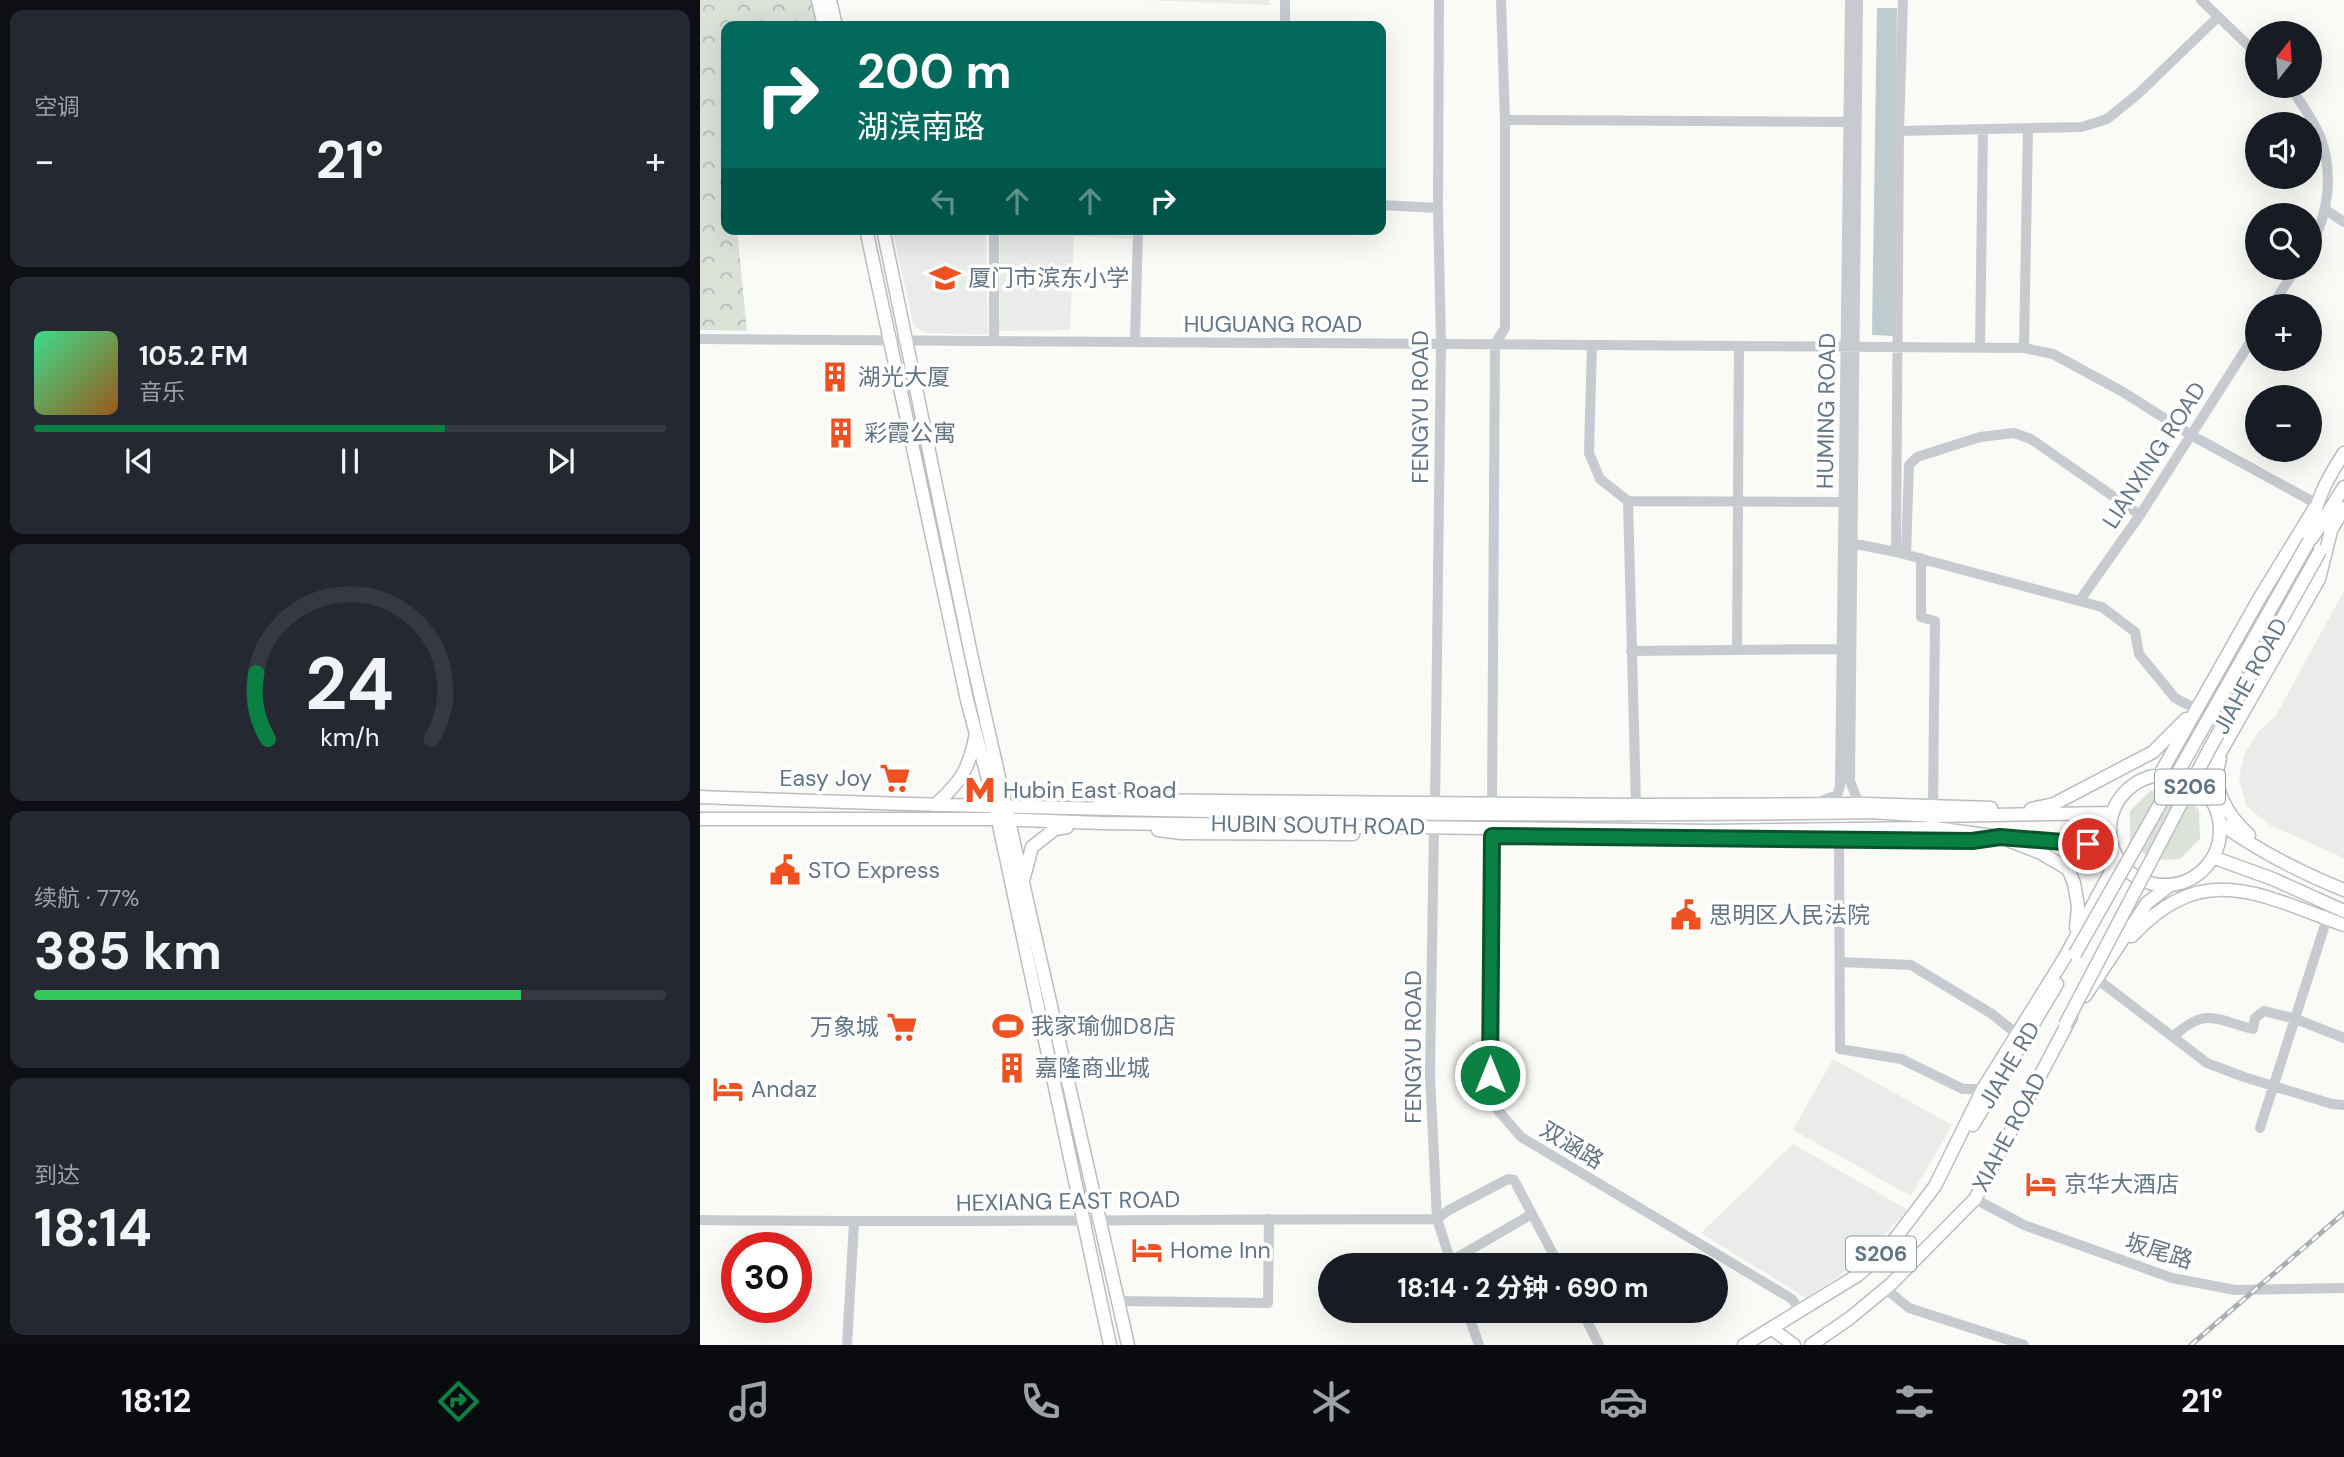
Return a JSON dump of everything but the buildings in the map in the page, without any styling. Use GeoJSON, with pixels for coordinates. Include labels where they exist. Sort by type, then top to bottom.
{"type":"FeatureCollection","features":[{"type":"Feature","properties":{"kind":"main road"},"geometry":{"type":"LineString","coordinates":[[818,0],[823,21]]}},
{"type":"Feature","properties":{"kind":"main road"},"geometry":{"type":"LineString","coordinates":[[830,0],[835,21]]}},
{"type":"Feature","properties":{"kind":"main road"},"geometry":{"type":"LineString","coordinates":[[867,235],[975,736],[970,760],[957,785],[935,805]]}},
{"type":"Feature","properties":{"kind":"main road"},"geometry":{"type":"LineString","coordinates":[[884,235],[1110,1345]]}},
{"type":"Feature","properties":{"kind":"main road"},"geometry":{"type":"LineString","coordinates":[[2309,541],[2315,507],[2327,478],[2344,453]]}},
{"type":"Feature","properties":{"kind":"main road","name":"S206"},"geometry":{"type":"LineString","coordinates":[[2309,541],[2344,487]]}},
{"type":"Feature","properties":{"kind":"main road","name":"S206"},"geometry":{"type":"LineString","coordinates":[[2159,776],[2315,507]]}},
{"type":"Feature","properties":{"kind":"main road","name":"S206"},"geometry":{"type":"LineString","coordinates":[[2200,788],[2319,579],[2332,527],[2344,508]]}},
{"type":"Feature","properties":{"kind":"main road","name":"JIAHE ROAD"},"geometry":{"type":"LineString","coordinates":[[2065,1025],[2210,748],[2332,527]]}},
{"type":"Feature","properties":{"kind":"main road","name":"JIAHE ROAD"},"geometry":{"type":"LineString","coordinates":[[2070,955],[2309,541]]}},
{"type":"Feature","properties":{"kind":"main road"},"geometry":{"type":"LineString","coordinates":[[967,700],[1001,806]]}},
{"type":"Feature","properties":{"kind":"main road"},"geometry":{"type":"LineString","coordinates":[[2023,810],[2054,804],[2153,752],[2196,709]]}},
{"type":"Feature","properties":{"kind":"main road"},"geometry":{"type":"LineString","coordinates":[[2225,744],[2216,770],[2224,806],[2234,821],[2270,854]]}},
{"type":"Feature","properties":{"kind":"main road"},"geometry":{"type":"LineString","coordinates":[[2159,776],[2188,780],[2200,788],[2210,797],[2220,823],[2221,837],[2215,858],[2198,875],[2184,883],[2169,886],[2150,884],[2133,876],[2115,852],[2110,828],[2112,813],[2121,794],[2145,779],[2159,776]]}},
{"type":"Feature","properties":{"kind":"main road"},"geometry":{"type":"LineString","coordinates":[[700,797],[1435,820],[1492,832],[1972,841],[2000,837],[2041,853],[2068,869],[2074,883],[2078,922],[2070,955]]}},
{"type":"Feature","properties":{"kind":"main road"},"geometry":{"type":"LineString","coordinates":[[700,819],[1004,820],[1101,823],[1181,833],[1435,820],[1492,808],[1867,804],[1933,805],[2064,814]]}},
{"type":"Feature","properties":{"kind":"main road"},"geometry":{"type":"LineString","coordinates":[[1492,808],[1870,812],[1933,816],[2112,813]]}},
{"type":"Feature","properties":{"kind":"main road"},"geometry":{"type":"LineString","coordinates":[[1004,820],[1023,880],[1128,1345]]}},
{"type":"Feature","properties":{"kind":"main road"},"geometry":{"type":"LineString","coordinates":[[1023,880],[1032,847],[1055,829],[1101,823]]}},
{"type":"Feature","properties":{"kind":"main road"},"geometry":{"type":"LineString","coordinates":[[2220,823],[2246,841],[2310,876],[2344,890]]}},
{"type":"Feature","properties":{"kind":"main road"},"geometry":{"type":"LineString","coordinates":[[1492,832],[1935,828],[2115,852]]}},
{"type":"Feature","properties":{"kind":"main road","name":"S206"},"geometry":{"type":"LineString","coordinates":[[1744,1345],[1858,1275],[1888,1248],[1935,1186],[1983,1089],[2070,955],[2115,852]]}},
{"type":"Feature","properties":{"kind":"main road"},"geometry":{"type":"LineString","coordinates":[[2215,858],[2273,879],[2328,912],[2344,925]]}},
{"type":"Feature","properties":{"kind":"main road","name":"XIAHE ROAD"},"geometry":{"type":"LineString","coordinates":[[1811,1345],[1886,1289],[1975,1199],[2065,1025],[2147,903],[2169,886]]}},
{"type":"Feature","properties":{"kind":"main road"},"geometry":{"type":"LineString","coordinates":[[2098,976],[2150,916],[2190,894],[2222,888],[2328,912],[2344,911]]}},
{"type":"Feature","properties":{"kind":"main road","name":"JIAHE RD"},"geometry":{"type":"LineString","coordinates":[[1941,1175],[2001,1082],[2070,955]]}},
{"type":"Feature","properties":{"kind":"main road"},"geometry":{"type":"LineString","coordinates":[[1772,1329],[1785,1345]]}},
{"type":"Feature","properties":{"kind":"main road"},"geometry":{"type":"LineString","coordinates":[[1772,1329],[1794,1345]]}},
{"type":"Feature","properties":{"kind":"street"},"geometry":{"type":"LineString","coordinates":[[1284,21],[1285,0]]}},
{"type":"Feature","properties":{"kind":"street","name":"FENGYU ROAD"},"geometry":{"type":"LineString","coordinates":[[1439,0],[1438,208],[1441,344],[1430,1075],[1437,1219],[1448,1253]]}},
{"type":"Feature","properties":{"kind":"street"},"geometry":{"type":"LineString","coordinates":[[1492,808],[1494,344],[1505,328],[1505,120],[1501,0]]}},
{"type":"Feature","properties":{"kind":"street","name":"HUMING ROAD"},"geometry":{"type":"LineString","coordinates":[[1850,0],[1850,781],[1857,799],[1867,804]]}},
{"type":"Feature","properties":{"kind":"street","name":"HUMING ROAD"},"geometry":{"type":"LineString","coordinates":[[1813,804],[1837,795],[1840,786],[1844,502],[1857,0]]}},
{"type":"Feature","properties":{"kind":"street"},"geometry":{"type":"LineString","coordinates":[[1901,553],[1899,131],[1903,0]]}},
{"type":"Feature","properties":{"kind":"street"},"geometry":{"type":"LineString","coordinates":[[2201,0],[2245,43]]}},
{"type":"Feature","properties":{"kind":"street"},"geometry":{"type":"LineString","coordinates":[[1899,131],[2081,127],[2108,119],[2218,17]]}},
{"type":"Feature","properties":{"kind":"street"},"geometry":{"type":"LineString","coordinates":[[2297,98],[2320,139],[2327,171],[2326,210],[2322,224]]}},
{"type":"Feature","properties":{"kind":"street"},"geometry":{"type":"LineString","coordinates":[[1505,120],[1849,122]]}},
{"type":"Feature","properties":{"kind":"street"},"geometry":{"type":"LineString","coordinates":[[2024,348],[2028,130]]}},
{"type":"Feature","properties":{"kind":"street"},"geometry":{"type":"LineString","coordinates":[[1980,348],[1983,131]]}},
{"type":"Feature","properties":{"kind":"street"},"geometry":{"type":"LineString","coordinates":[[1386,205],[1438,208]]}},
{"type":"Feature","properties":{"kind":"street"},"geometry":{"type":"LineString","coordinates":[[2326,210],[2344,222]]}},
{"type":"Feature","properties":{"kind":"street"},"geometry":{"type":"LineString","coordinates":[[994,235],[994,341]]}},
{"type":"Feature","properties":{"kind":"street"},"geometry":{"type":"LineString","coordinates":[[1135,342],[1138,235]]}},
{"type":"Feature","properties":{"kind":"street","name":"HUGUANG ROAD"},"geometry":{"type":"LineString","coordinates":[[700,338],[2024,348],[2053,354],[2123,392],[2315,507]]}},
{"type":"Feature","properties":{"kind":"street"},"geometry":{"type":"LineString","coordinates":[[1592,345],[1589,453],[1600,479],[1628,501],[1844,502]]}},
{"type":"Feature","properties":{"kind":"street"},"geometry":{"type":"LineString","coordinates":[[1737,650],[1738,346]]}},
{"type":"Feature","properties":{"kind":"street","name":"LIANXING ROAD"},"geometry":{"type":"LineString","coordinates":[[2080,600],[2140,514],[2245,350]]}},
{"type":"Feature","properties":{"kind":"street"},"geometry":{"type":"LineString","coordinates":[[1901,553],[1909,465],[1917,457],[1980,437],[2014,433],[2031,439],[2140,514]]}},
{"type":"Feature","properties":{"kind":"street"},"geometry":{"type":"LineString","coordinates":[[1628,501],[1636,805]]}},
{"type":"Feature","properties":{"kind":"street"},"geometry":{"type":"LineString","coordinates":[[1851,543],[1921,558],[2102,607],[2135,632],[2139,654],[2175,698],[2196,709]]}},
{"type":"Feature","properties":{"kind":"street"},"geometry":{"type":"LineString","coordinates":[[1921,558],[1921,617],[1935,621],[1933,805]]}},
{"type":"Feature","properties":{"kind":"street"},"geometry":{"type":"LineString","coordinates":[[1631,651],[1842,649]]}},
{"type":"Feature","properties":{"kind":"street","name":"双涵路"},"geometry":{"type":"LineString","coordinates":[[1492,832],[1490,1101],[1521,1137],[1792,1299],[1801,1312]]}},
{"type":"Feature","properties":{"kind":"street"},"geometry":{"type":"LineString","coordinates":[[1839,839],[1840,1049],[1901,1059],[1963,1089],[1983,1089]]}},
{"type":"Feature","properties":{"kind":"street"},"geometry":{"type":"LineString","coordinates":[[2260,1128],[2328,912]]}},
{"type":"Feature","properties":{"kind":"street"},"geometry":{"type":"LineString","coordinates":[[1840,962],[1910,965],[1992,1014],[2017,1034]]}},
{"type":"Feature","properties":{"kind":"street"},"geometry":{"type":"LineString","coordinates":[[2098,976],[2207,1063],[2332,1104],[2344,1105]]}},
{"type":"Feature","properties":{"kind":"street"},"geometry":{"type":"LineString","coordinates":[[2173,1037],[2193,1020],[2203,1017],[2253,1029],[2255,1018],[2264,1011],[2295,1019],[2344,1038]]}},
{"type":"Feature","properties":{"kind":"street"},"geometry":{"type":"LineString","coordinates":[[1437,1219],[1508,1179],[1514,1180],[1551,1253]]}},
{"type":"Feature","properties":{"kind":"street","name":"坂尾路"},"geometry":{"type":"LineString","coordinates":[[1975,1199],[2024,1225],[2172,1278],[2235,1290],[2344,1287]]}},
{"type":"Feature","properties":{"kind":"street"},"geometry":{"type":"LineString","coordinates":[[1468,1253],[1532,1214]]}},
{"type":"Feature","properties":{"kind":"street"},"geometry":{"type":"LineString","coordinates":[[1119,1301],[1268,1303],[1269,1219]]}},
{"type":"Feature","properties":{"kind":"street","name":"HEXIANG EAST ROAD"},"geometry":{"type":"LineString","coordinates":[[700,1220],[854,1222],[1437,1219]]}},
{"type":"Feature","properties":{"kind":"street"},"geometry":{"type":"LineString","coordinates":[[847,1345],[854,1222]]}},
{"type":"Feature","properties":{"kind":"street"},"geometry":{"type":"LineString","coordinates":[[1886,1289],[1909,1308],[2024,1345]]}},
{"type":"Feature","properties":{"kind":"street"},"geometry":{"type":"LineString","coordinates":[[1473,1323],[1479,1345]]}},
{"type":"Feature","properties":{"kind":"street"},"geometry":{"type":"LineString","coordinates":[[1589,1323],[1599,1345]]}},
{"type":"Feature","properties":{"kind":"shaded area"},"geometry":{"type":"Polygon","coordinates":[[[1147,0],[1270,0],[1270,5],[1147,0]]]}},
{"type":"Feature","properties":{"kind":"shaded area"},"geometry":{"type":"Polygon","coordinates":[[[1877,8],[1897,8],[1893,336],[1872,335],[1877,8]]]}},
{"type":"Feature","properties":{"kind":"shaded area","name":"厦门市滨东小学"},"geometry":{"type":"Polygon","coordinates":[[[893,235],[986,235],[988,335],[926,333],[914,326],[893,235]]]}},
{"type":"Feature","properties":{"kind":"shaded area"},"geometry":{"type":"Polygon","coordinates":[[[1000,235],[1132,235],[1132,239],[1074,236],[1070,330],[999,331],[1000,235]]]}},
{"type":"Feature","properties":{"kind":"shaded area"},"geometry":{"type":"Polygon","coordinates":[[[2344,591],[2344,858],[2270,825],[2246,806],[2239,777],[2245,752],[2259,731],[2275,717],[2344,591]]]}},
{"type":"Feature","properties":{"kind":"shaded area"},"geometry":{"type":"Polygon","coordinates":[[[1833,1059],[1952,1125],[1911,1196],[1793,1130],[1833,1059]]]}},
{"type":"Feature","properties":{"kind":"shaded area"},"geometry":{"type":"Polygon","coordinates":[[[1793,1144],[1908,1210],[1870,1250],[1839,1276],[1806,1298],[1701,1233],[1793,1144]]]}},
{"type":"Feature","properties":{"kind":"green space"},"geometry":{"type":"Polygon","coordinates":[[[700,0],[813,0],[819,21],[721,21],[721,235],[738,235],[747,331],[700,330],[700,0]]]}},
{"type":"Feature","properties":{"kind":"green space"},"geometry":{"type":"Polygon","coordinates":[[[2179,790],[2199,810],[2200,839],[2180,859],[2151,860],[2130,840],[2130,811],[2150,791],[2179,790]]]}},
{"type":"Feature","properties":{"kind":"railway"},"geometry":{"type":"LineString","coordinates":[[2191,1345],[2344,1213]]}},
{"type":"Feature","properties":{"kind":"place","name":"厦门市滨东小学"},"geometry":{"type":"Point","coordinates":[945,278]}},
{"type":"Feature","properties":{"kind":"place","name":"湖光大厦"},"geometry":{"type":"Point","coordinates":[835,377]}},
{"type":"Feature","properties":{"kind":"place","name":"彩霞公寓"},"geometry":{"type":"Point","coordinates":[841,433]}},
{"type":"Feature","properties":{"kind":"place","name":"Easy Joy"},"geometry":{"type":"Point","coordinates":[895,778]}},
{"type":"Feature","properties":{"kind":"place","name":"Hubin East Road"},"geometry":{"type":"Point","coordinates":[980,790]}},
{"type":"Feature","properties":{"kind":"place","name":"STO Express"},"geometry":{"type":"Point","coordinates":[785,870]}},
{"type":"Feature","properties":{"kind":"place","name":"思明区人民法院"},"geometry":{"type":"Point","coordinates":[1686,915]}},
{"type":"Feature","properties":{"kind":"place","name":"我家瑜伽D8店"},"geometry":{"type":"Point","coordinates":[1008,1026]}},
{"type":"Feature","properties":{"kind":"place","name":"万象城"},"geometry":{"type":"Point","coordinates":[902,1027]}},
{"type":"Feature","properties":{"kind":"place","name":"嘉隆商业城"},"geometry":{"type":"Point","coordinates":[1012,1068]}},
{"type":"Feature","properties":{"kind":"place","name":"Andaz"},"geometry":{"type":"Point","coordinates":[728,1089]}},
{"type":"Feature","properties":{"kind":"place","name":"京华大酒店"},"geometry":{"type":"Point","coordinates":[2041,1184]}},
{"type":"Feature","properties":{"kind":"place","name":"Home Inn"},"geometry":{"type":"Point","coordinates":[1147,1250]}},
{"type":"Feature","properties":{"kind":"route"},"geometry":{"type":"LineString","coordinates":[[1490,1075],[1492,836],[1972,841],[2000,837],[2088,844]]}}]}
